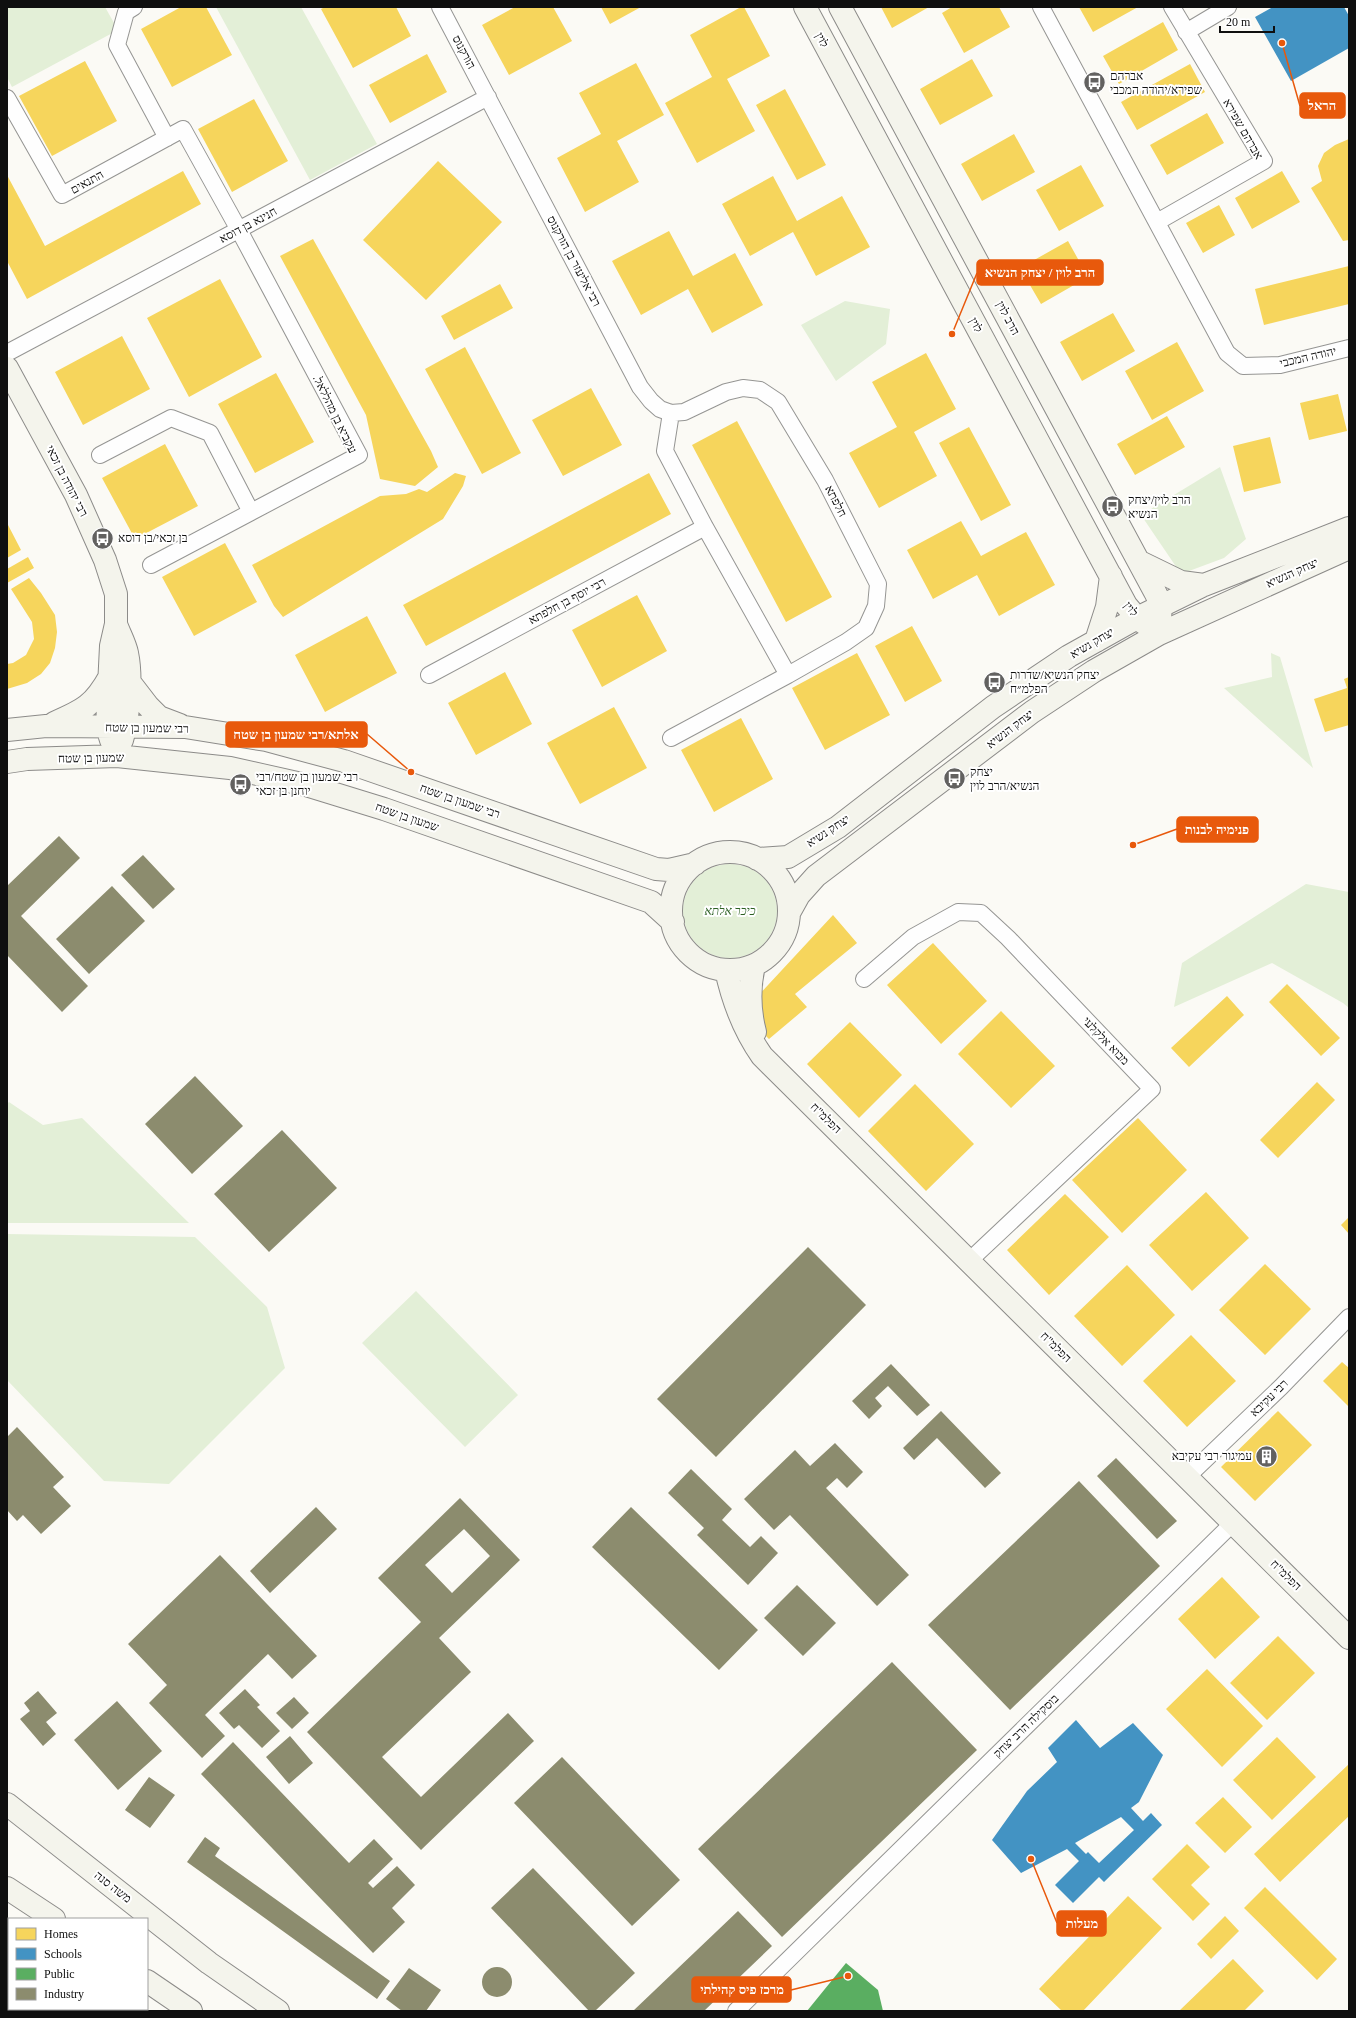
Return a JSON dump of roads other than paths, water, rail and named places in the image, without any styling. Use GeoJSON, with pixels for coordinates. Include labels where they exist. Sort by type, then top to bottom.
{"type":"FeatureCollection","features":[{"type":"Feature","properties":{"kind":"street"},"geometry":{"type":"LineString","coordinates":[[134,7],[126,12],[117,45],[167,138]]}},
{"type":"Feature","properties":{"kind":"street","name":"הורקנוס"},"geometry":{"type":"LineString","coordinates":[[440,7],[488,97]]}},
{"type":"Feature","properties":{"kind":"street","name":"לוין"},"geometry":{"type":"LineString","coordinates":[[805,7],[1126,605],[1137,618],[1159,634]]}},
{"type":"Feature","properties":{"kind":"street","name":"הרב לוין"},"geometry":{"type":"LineString","coordinates":[[840,7],[1140,562],[1161,604]]}},
{"type":"Feature","properties":{"kind":"street"},"geometry":{"type":"LineString","coordinates":[[1041,7],[1157,222]]}},
{"type":"Feature","properties":{"kind":"street","name":"אברהם שפירא"},"geometry":{"type":"LineString","coordinates":[[1157,222],[1264,161],[1172,7]]}},
{"type":"Feature","properties":{"kind":"street"},"geometry":{"type":"LineString","coordinates":[[1186,32],[1228,7]]}},
{"type":"Feature","properties":{"kind":"street","name":"חנינא בן דוסא"},"geometry":{"type":"LineString","coordinates":[[7,354],[488,97]]}},
{"type":"Feature","properties":{"kind":"street","name":"רבי אליעזר בן הורקנוס"},"geometry":{"type":"LineString","coordinates":[[488,97],[640,387],[651,401],[660,409],[671,414]]}},
{"type":"Feature","properties":{"kind":"street","name":"התנאים"},"geometry":{"type":"LineString","coordinates":[[7,98],[62,195],[182,129],[239,230]]}},
{"type":"Feature","properties":{"kind":"street","name":"יהודה המכבי"},"geometry":{"type":"LineString","coordinates":[[1157,222],[1226,353],[1243,366],[1280,365],[1349,348]]}},
{"type":"Feature","properties":{"kind":"street","name":".עקביא בן מהללאל"},"geometry":{"type":"LineString","coordinates":[[151,565],[359,455],[239,230]]}},
{"type":"Feature","properties":{"kind":"street","name":"רבי יהודה בן זכאי"},"geometry":{"type":"LineString","coordinates":[[7,368],[76,495],[105,560],[116,594],[116,624],[110,646],[119,678],[117,756]]}},
{"type":"Feature","properties":{"kind":"street","name":"חלפתא"},"geometry":{"type":"LineString","coordinates":[[671,414],[684,412],[726,392],[743,388],[760,390],[778,402],[825,480],[878,584],[876,606],[866,628],[846,642],[788,675]]}},
{"type":"Feature","properties":{"kind":"street"},"geometry":{"type":"LineString","coordinates":[[671,414],[665,451],[705,527],[788,675],[671,738]]}},
{"type":"Feature","properties":{"kind":"street"},"geometry":{"type":"LineString","coordinates":[[100,455],[171,418],[210,433],[251,512]]}},
{"type":"Feature","properties":{"kind":"street","name":"רבי יוסף בן חלפתא"},"geometry":{"type":"LineString","coordinates":[[429,675],[705,527]]}},
{"type":"Feature","properties":{"kind":"street","name":"יצחק נשיא"},"geometry":{"type":"LineString","coordinates":[[757,859],[788,857],[838,827],[993,707],[1069,656],[1161,604],[1204,585],[1349,528]]}},
{"type":"Feature","properties":{"kind":"street","name":"יצחק הנשיא"},"geometry":{"type":"LineString","coordinates":[[789,913],[799,894],[816,876],[1032,712],[1094,671],[1159,634],[1349,548]]}},
{"type":"Feature","properties":{"kind":"street"},"geometry":{"type":"LineString","coordinates":[[1140,562],[1180,582],[1204,585]]}},
{"type":"Feature","properties":{"kind":"street"},"geometry":{"type":"LineString","coordinates":[[1096,641],[1107,607],[1111,576]]}},
{"type":"Feature","properties":{"kind":"street"},"geometry":{"type":"LineString","coordinates":[[1159,634],[1161,604]]}},
{"type":"Feature","properties":{"kind":"street"},"geometry":{"type":"LineString","coordinates":[[46,726],[82,711],[100,693],[119,678],[159,716],[184,727]]}},
{"type":"Feature","properties":{"kind":"street","name":"רבי שמעון בן שטח"},"geometry":{"type":"LineString","coordinates":[[7,730],[46,726],[184,727],[266,740],[344,761],[656,869],[669,870],[696,864]]}},
{"type":"Feature","properties":{"kind":"street","name":"שמעון בן שטח"},"geometry":{"type":"LineString","coordinates":[[7,762],[27,759],[117,756],[230,768],[306,785],[384,809],[651,902],[672,922]]}},
{"type":"Feature","properties":{"kind":"street"},"geometry":{"type":"LineString","coordinates":[[726,853],[739,853],[757,859],[773,871],[781,881],[786,894],[789,913],[787,926],[779,944],[765,958],[754,965],[740,969],[726,970],[706,965],[692,956],[681,944],[672,922],[672,909],[676,890],[682,879],[696,864],[707,858],[726,853]]}},
{"type":"Feature","properties":{"kind":"street","name":"מבוא אלקלעי"},"geometry":{"type":"LineString","coordinates":[[864,979],[913,937],[932,926],[958,912],[980,913],[1008,938],[1152,1089],[969,1261]]}},
{"type":"Feature","properties":{"kind":"street"},"geometry":{"type":"LineString","coordinates":[[754,965],[750,997],[752,1020],[762,1056]]}},
{"type":"Feature","properties":{"kind":"street","name":"הפלמ\"ח"},"geometry":{"type":"LineString","coordinates":[[726,970],[730,990],[740,1020],[762,1056],[1349,1638]]}},
{"type":"Feature","properties":{"kind":"street","name":"רבי עקיבא"},"geometry":{"type":"LineString","coordinates":[[1187,1477],[1281,1387],[1349,1318]]}},
{"type":"Feature","properties":{"kind":"street","name":"בוסקילה הרב יצחק"},"geometry":{"type":"LineString","coordinates":[[736,2011],[1233,1523]]}},
{"type":"Feature","properties":{"kind":"street","name":"משה סנה"},"geometry":{"type":"LineString","coordinates":[[7,1804],[209,1963],[278,2011]]}},
{"type":"Feature","properties":{"kind":"street"},"geometry":{"type":"LineString","coordinates":[[7,1888],[52,1918]]}},
{"type":"Feature","properties":{"kind":"street"},"geometry":{"type":"LineString","coordinates":[[148,1982],[191,2011]]}},
{"type":"Feature","properties":{"kind":"place","name":"הראל"},"geometry":{"type":"Point","coordinates":[1282,43]}},
{"type":"Feature","properties":{"kind":"place","name":"אברהם שפירא/יהודה המכבי"},"geometry":{"type":"Point","coordinates":[1095,83]}},
{"type":"Feature","properties":{"kind":"place","name":"הרב לוין / יצחק הנשיא"},"geometry":{"type":"Point","coordinates":[952,334]}},
{"type":"Feature","properties":{"kind":"place","name":"הרב לוין/יצחק הנשיא"},"geometry":{"type":"Point","coordinates":[1112,507]}},
{"type":"Feature","properties":{"kind":"place","name":"בן זכאי/בן דוסא"},"geometry":{"type":"Point","coordinates":[103,538]}},
{"type":"Feature","properties":{"kind":"place","name":"יצחק הנשיא/שדרות הפלמ״ח"},"geometry":{"type":"Point","coordinates":[994,682]}},
{"type":"Feature","properties":{"kind":"place","name":"אלתא/רבי שמעון בן שטח"},"geometry":{"type":"Point","coordinates":[411,772]}},
{"type":"Feature","properties":{"kind":"place","name":"יצחק הנשיא/הרב לוין"},"geometry":{"type":"Point","coordinates":[954,779]}},
{"type":"Feature","properties":{"kind":"place","name":"רבי שמעון בן שטח/רבי יוחנן בן זכאי"},"geometry":{"type":"Point","coordinates":[240,784]}},
{"type":"Feature","properties":{"kind":"place","name":"פנימיה לבנות"},"geometry":{"type":"Point","coordinates":[1133,845]}},
{"type":"Feature","properties":{"kind":"place","name":"עמיגור רבי עקיבא"},"geometry":{"type":"Point","coordinates":[1267,1456]}},
{"type":"Feature","properties":{"kind":"place","name":"מעלות"},"geometry":{"type":"Point","coordinates":[1031,1859]}},
{"type":"Feature","properties":{"kind":"place","name":"מרכז פיס קהילתי"},"geometry":{"type":"Point","coordinates":[848,1976]}},
{"type":"Feature","properties":{"kind":"park label","name":"כיכר אלתא"},"geometry":{"type":"Point","coordinates":[730,911]}}]}
